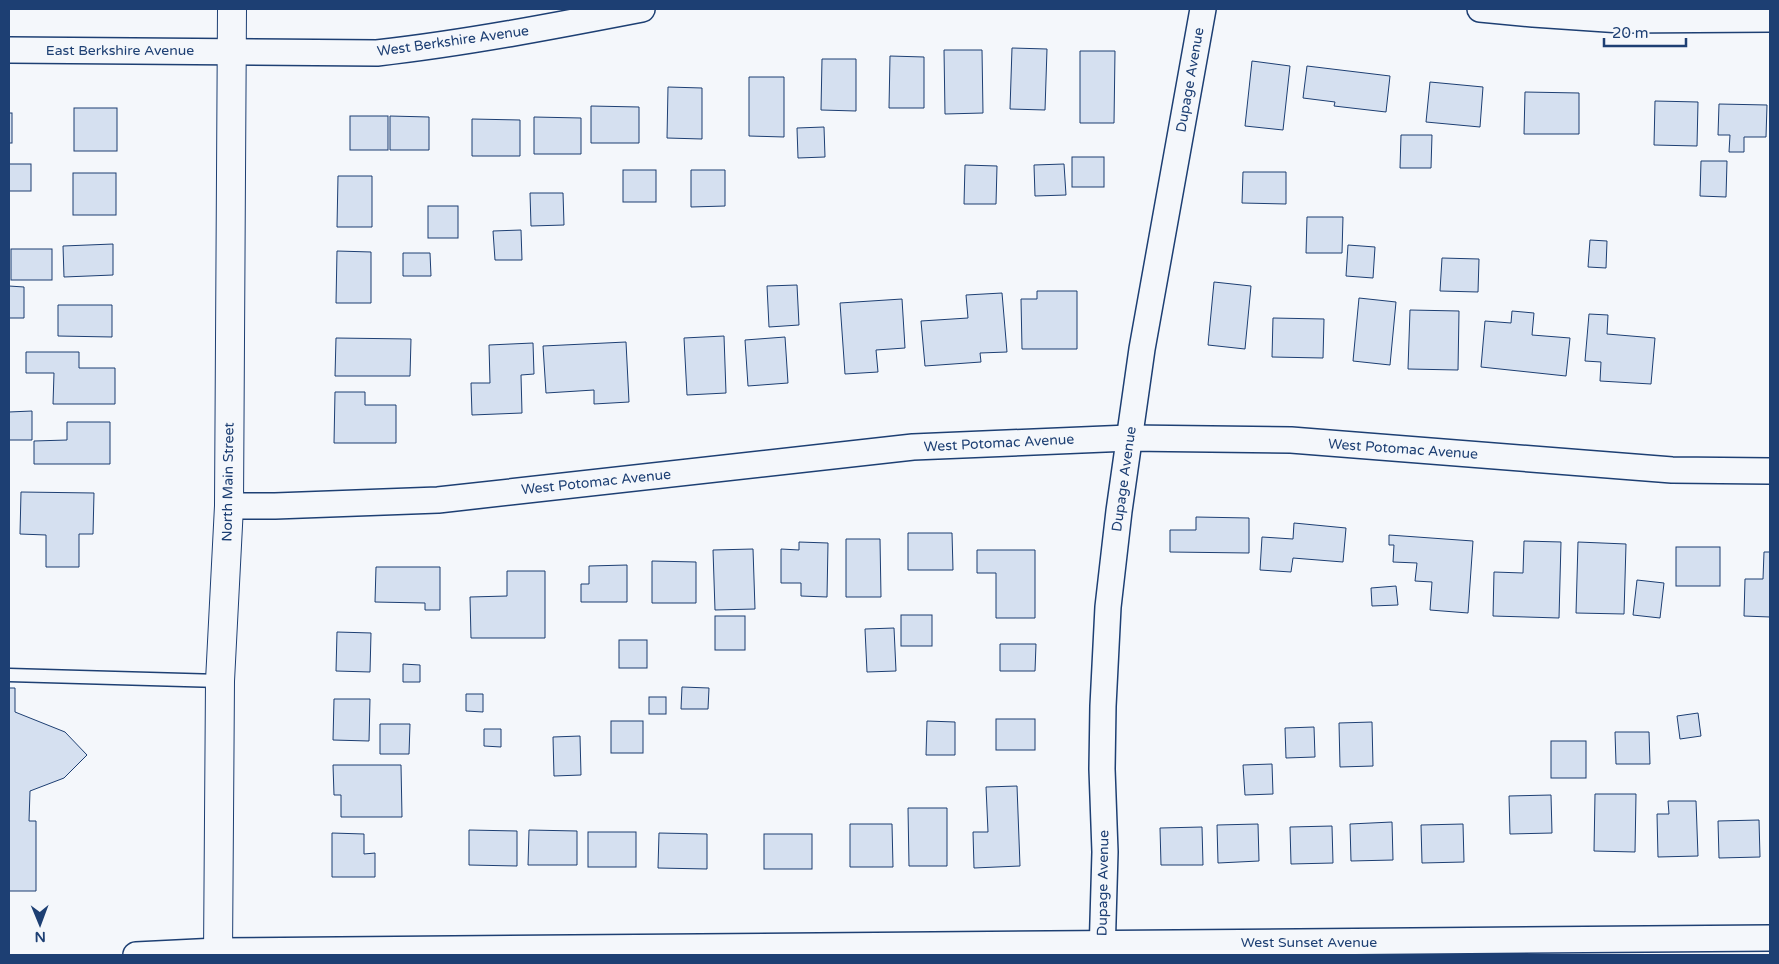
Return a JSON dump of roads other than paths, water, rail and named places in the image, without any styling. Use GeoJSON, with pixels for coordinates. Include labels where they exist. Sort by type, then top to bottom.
{"type":"FeatureCollection","features":[{"type":"Feature","properties":{"kind":"street","name":"North Main Street"},"geometry":{"type":"LineString","coordinates":[[218,953],[220,681],[229,506],[232,9]]}},
{"type":"Feature","properties":{"kind":"street","name":"West Berkshire Avenue"},"geometry":{"type":"LineString","coordinates":[[232,51],[377,53],[425,48],[504,35],[642,9]]}},
{"type":"Feature","properties":{"kind":"street","name":"Dupage Avenue"},"geometry":{"type":"LineString","coordinates":[[1103,950],[1105,852],[1102,706],[1108,607],[1142,349],[1203,9]]}},
{"type":"Feature","properties":{"kind":"street"},"geometry":{"type":"LineString","coordinates":[[1480,9],[1621,20],[1770,19]]}},
{"type":"Feature","properties":{"kind":"street","name":"East Berkshire Avenue"},"geometry":{"type":"LineString","coordinates":[[9,50],[232,51]]}},
{"type":"Feature","properties":{"kind":"street","name":"West Potomac Avenue"},"geometry":{"type":"LineString","coordinates":[[229,506],[438,500],[913,447],[1129,438],[1291,440],[1672,470],[1770,471]]}},
{"type":"Feature","properties":{"kind":"street","name":"West Sunset Avenue"},"geometry":{"type":"LineString","coordinates":[[136,955],[218,953],[1103,950],[1770,938]]}},
{"type":"Feature","properties":{"kind":"lane"},"geometry":{"type":"LineString","coordinates":[[9,675],[220,681]]}}]}
